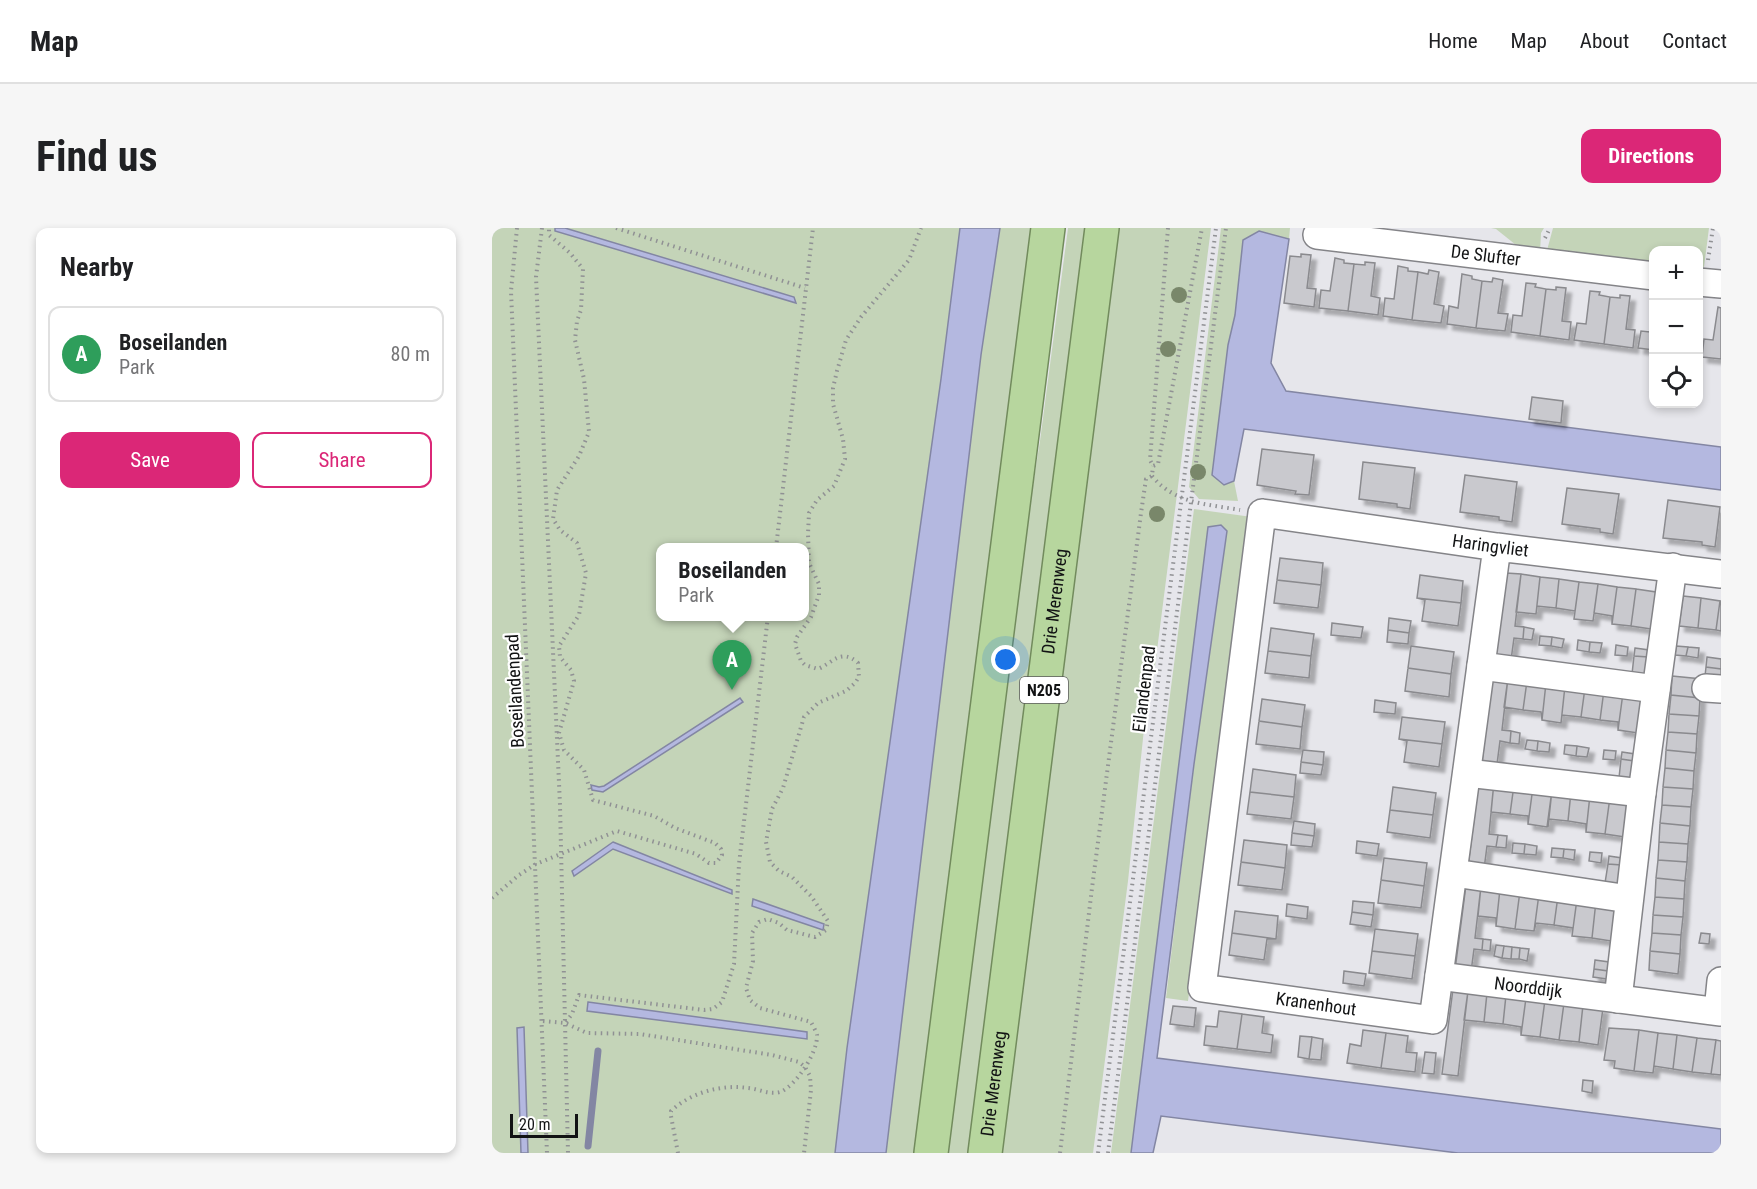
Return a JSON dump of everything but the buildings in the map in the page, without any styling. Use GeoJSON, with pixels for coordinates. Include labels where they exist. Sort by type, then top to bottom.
{"type":"FeatureCollection","features":[{"type":"Feature","properties":{"kind":"highway"},"geometry":{"type":"LineString","coordinates":[[931,1153],[1048,228]]}},
{"type":"Feature","properties":{"kind":"highway","name":"Drie Merenweg"},"geometry":{"type":"LineString","coordinates":[[986,1153],[1102,228]]}},
{"type":"Feature","properties":{"kind":"street","name":"De Slufter"},"geometry":{"type":"LineString","coordinates":[[1317,235],[1359,234],[1649,275]]}},
{"type":"Feature","properties":{"kind":"street","name":"Haringvliet"},"geometry":{"type":"LineString","coordinates":[[1262,513],[1497,548],[1721,574]]}},
{"type":"Feature","properties":{"kind":"street","name":"Kranenhout"},"geometry":{"type":"LineString","coordinates":[[1262,513],[1202,988],[1433,1020],[1497,548]]}},
{"type":"Feature","properties":{"kind":"street"},"geometry":{"type":"LineString","coordinates":[[1617,999],[1673,567]]}},
{"type":"Feature","properties":{"kind":"street"},"geometry":{"type":"LineString","coordinates":[[1481,666],[1656,689]]}},
{"type":"Feature","properties":{"kind":"street"},"geometry":{"type":"LineString","coordinates":[[1467,773],[1642,793]]}},
{"type":"Feature","properties":{"kind":"street"},"geometry":{"type":"LineString","coordinates":[[1454,873],[1629,899]]}},
{"type":"Feature","properties":{"kind":"street","name":"Noorddijk"},"geometry":{"type":"LineString","coordinates":[[1439,976],[1719,1012],[1721,981]]}},
{"type":"Feature","properties":{"kind":"path","name":"Boseilandenpad"},"geometry":{"type":"LineString","coordinates":[[516,228],[511,291],[548,1153]]}},
{"type":"Feature","properties":{"kind":"path"},"geometry":{"type":"LineString","coordinates":[[542,228],[536,277],[562,853],[568,1153]]}},
{"type":"Feature","properties":{"kind":"path"},"geometry":{"type":"LineString","coordinates":[[492,898],[536,864],[617,831],[696,854],[709,863],[716,863],[722,855],[721,849],[715,843],[675,828],[654,816],[593,800],[584,770],[564,750],[559,733],[574,681],[571,670],[560,657],[559,646],[579,615],[586,573],[578,543],[560,530],[553,519],[557,490],[579,456],[589,432],[584,379],[575,340],[581,310],[583,269],[570,253],[549,235],[549,228]]}},
{"type":"Feature","properties":{"kind":"path"},"geometry":{"type":"LineString","coordinates":[[616,228],[805,288]]}},
{"type":"Feature","properties":{"kind":"path"},"geometry":{"type":"LineString","coordinates":[[777,543],[813,228]]}},
{"type":"Feature","properties":{"kind":"path"},"geometry":{"type":"LineString","coordinates":[[808,543],[809,513],[817,500],[834,486],[845,459],[843,439],[833,404],[833,388],[842,350],[861,317],[909,260],[921,228]]}},
{"type":"Feature","properties":{"kind":"path"},"geometry":{"type":"LineString","coordinates":[[1168,228],[1150,460],[1153,466],[1152,476],[1162,489],[1182,500],[1262,513]]}},
{"type":"Feature","properties":{"kind":"path"},"geometry":{"type":"LineString","coordinates":[[1153,466],[1158,464],[1202,228]]}},
{"type":"Feature","properties":{"kind":"path","name":"Eilandenpad"},"geometry":{"type":"LineString","coordinates":[[1098,1153],[1216,228]]}},
{"type":"Feature","properties":{"kind":"path"},"geometry":{"type":"LineString","coordinates":[[1108,1153],[1226,228]]}},
{"type":"Feature","properties":{"kind":"path"},"geometry":{"type":"LineString","coordinates":[[1708,283],[1713,228]]}},
{"type":"Feature","properties":{"kind":"path"},"geometry":{"type":"LineString","coordinates":[[1060,1153],[1096,853],[1141,513],[1146,479],[1152,476]]}},
{"type":"Feature","properties":{"kind":"path"},"geometry":{"type":"LineString","coordinates":[[809,563],[819,584],[819,595],[809,620]]}},
{"type":"Feature","properties":{"kind":"path"},"geometry":{"type":"LineString","coordinates":[[565,1023],[572,1014],[579,995],[705,1010],[713,1009],[722,1002],[734,964],[739,864],[767,621]]}},
{"type":"Feature","properties":{"kind":"path"},"geometry":{"type":"LineString","coordinates":[[678,1153],[670,1116],[671,1111],[700,1093],[722,1088],[748,1087],[768,1093],[781,1092],[799,1077],[814,1048],[817,1036],[811,1022],[760,1008],[750,1000],[746,988],[752,971],[754,952],[752,933],[759,922],[768,919],[779,923],[787,930],[815,937],[826,930],[828,921],[804,888],[770,862],[766,848],[769,819],[783,788],[804,717],[818,703],[846,691],[859,677],[858,663],[848,656],[840,657],[818,669],[805,665],[796,650],[797,637],[808,621]]}},
{"type":"Feature","properties":{"kind":"path"},"geometry":{"type":"LineString","coordinates":[[543,1021],[565,1023],[587,1032],[640,1034],[790,1059],[805,1067],[810,1076],[811,1090],[804,1153]]}},
{"type":"Feature","properties":{"kind":"green space"},"geometry":{"type":"Polygon","coordinates":[[[492,228],[1037,228],[918,1153],[492,1153],[492,228]]]}},
{"type":"Feature","properties":{"kind":"green space"},"geometry":{"type":"Polygon","coordinates":[[[1068,228],[1091,228],[973,1153],[941,1153],[989,765],[1040,441],[1068,228]]]}},
{"type":"Feature","properties":{"kind":"green space"},"geometry":{"type":"Polygon","coordinates":[[[1115,228],[1211,228],[1154,674],[1146,710],[1128,881],[1093,1153],[1000,1153],[1115,228]]]}},
{"type":"Feature","properties":{"kind":"green space"},"geometry":{"type":"Polygon","coordinates":[[[1221,228],[1290,228],[1289,239],[1259,231],[1228,346],[1212,475],[1224,485],[1234,481],[1238,501],[1199,499],[1189,487],[1221,228]]]}},
{"type":"Feature","properties":{"kind":"green space"},"geometry":{"type":"Polygon","coordinates":[[[1491,228],[1544,228],[1541,233],[1540,254],[1521,249],[1496,229],[1491,228]]]}},
{"type":"Feature","properties":{"kind":"green space"},"geometry":{"type":"Polygon","coordinates":[[[1553,228],[1709,228],[1704,267],[1703,246],[1649,246],[1649,264],[1546,254],[1553,228]]]}},
{"type":"Feature","properties":{"kind":"green space"},"geometry":{"type":"Polygon","coordinates":[[[1194,509],[1252,517],[1188,1001],[1166,998],[1194,764],[1227,531],[1220,525],[1208,528],[1131,1153],[1111,1153],[1194,509]]]}},
{"type":"Feature","properties":{"kind":"water"},"geometry":{"type":"Polygon","coordinates":[[[555,228],[565,228],[794,297],[796,303],[555,231],[555,228]]]}},
{"type":"Feature","properties":{"kind":"water"},"geometry":{"type":"Polygon","coordinates":[[[960,228],[1000,228],[981,355],[886,1153],[835,1153],[847,1048],[960,228]]]}},
{"type":"Feature","properties":{"kind":"water"},"geometry":{"type":"Polygon","coordinates":[[[1259,231],[1289,239],[1271,363],[1286,391],[1721,447],[1721,490],[1244,429],[1234,481],[1224,485],[1212,475],[1228,345],[1235,315],[1243,240],[1259,231]]]}},
{"type":"Feature","properties":{"kind":"water"},"geometry":{"type":"Polygon","coordinates":[[[1221,525],[1227,531],[1194,764],[1157,1058],[1721,1129],[1721,1153],[1458,1153],[1161,1116],[1153,1153],[1131,1153],[1208,527],[1221,525]]]}},
{"type":"Feature","properties":{"kind":"water"},"geometry":{"type":"Polygon","coordinates":[[[740,698],[743,702],[603,792],[592,790],[591,785],[604,786],[740,698]]]}},
{"type":"Feature","properties":{"kind":"water"},"geometry":{"type":"Polygon","coordinates":[[[613,842],[732,890],[732,894],[613,849],[574,876],[572,871],[613,842]]]}},
{"type":"Feature","properties":{"kind":"water"},"geometry":{"type":"Polygon","coordinates":[[[753,899],[824,924],[823,930],[752,906],[753,899]]]}},
{"type":"Feature","properties":{"kind":"water"},"geometry":{"type":"Polygon","coordinates":[[[588,1002],[807,1032],[807,1039],[587,1011],[588,1002]]]}},
{"type":"Feature","properties":{"kind":"water"},"geometry":{"type":"Polygon","coordinates":[[[524,1027],[528,1153],[521,1153],[517,1028],[524,1027]]]}},
{"type":"Feature","properties":{"kind":"waterway"},"geometry":{"type":"LineString","coordinates":[[588,1146],[598,1051]]}},
{"type":"Feature","properties":{"kind":"place","name":"Boseilanden"},"geometry":{"type":"Point","coordinates":[732,690]}}]}
